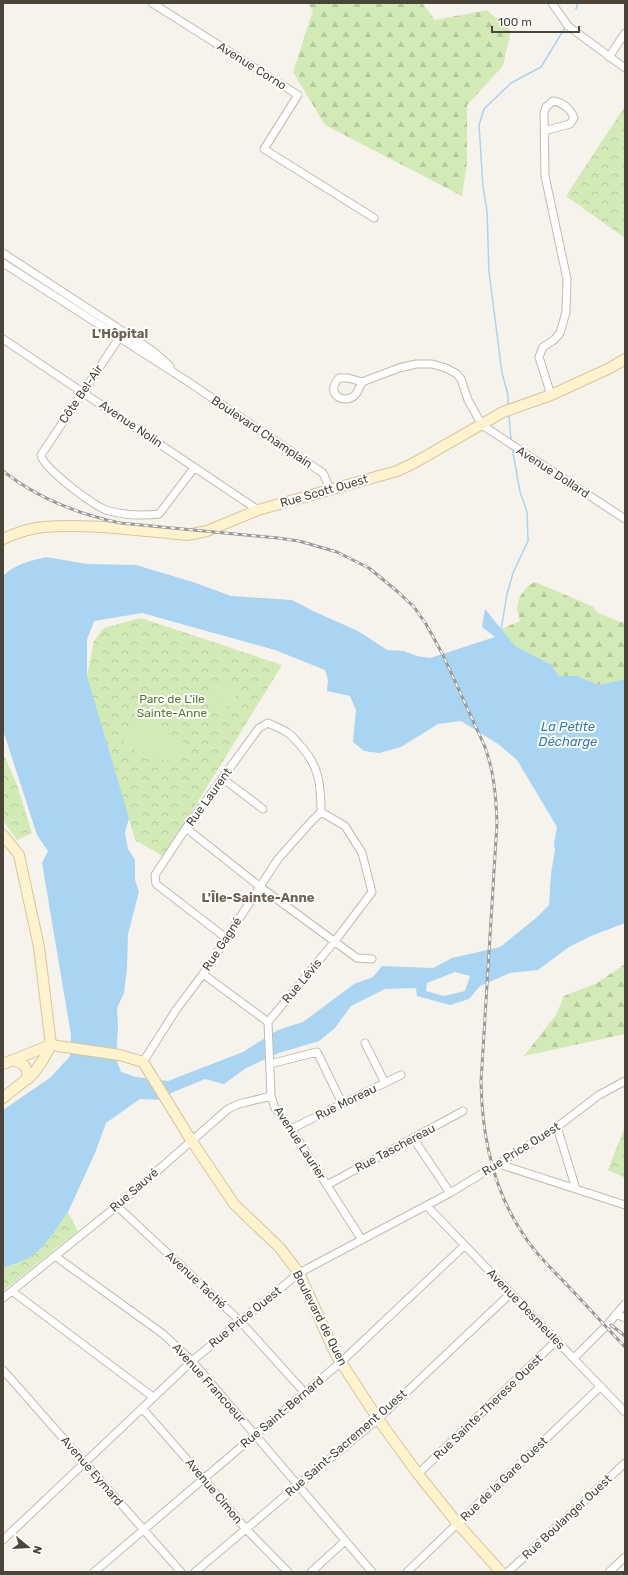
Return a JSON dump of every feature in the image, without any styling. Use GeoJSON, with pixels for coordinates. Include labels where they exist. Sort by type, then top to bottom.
{"type":"FeatureCollection","features":[{"type":"Feature","properties":{"kind":"street","name":"Avenue Corno"},"geometry":{"type":"LineString","coordinates":[[152,3],[298,95],[264,150],[374,218]]}},
{"type":"Feature","properties":{"kind":"street"},"geometry":{"type":"LineString","coordinates":[[552,3],[568,26],[625,68]]}},
{"type":"Feature","properties":{"kind":"street"},"geometry":{"type":"LineString","coordinates":[[609,57],[625,32]]}},
{"type":"Feature","properties":{"kind":"street"},"geometry":{"type":"LineString","coordinates":[[544,131],[570,124],[574,118],[572,112],[559,101],[553,101],[549,103],[544,113],[544,131],[545,176],[567,280],[566,312],[560,333],[554,340],[543,347],[539,357],[551,395]]}},
{"type":"Feature","properties":{"kind":"street","name":"Boulevard Champlain"},"geometry":{"type":"LineString","coordinates":[[3,253],[187,381],[323,473],[330,489]]}},
{"type":"Feature","properties":{"kind":"street","name":"Boulevard Champlain"},"geometry":{"type":"LineString","coordinates":[[3,262],[121,334]]}},
{"type":"Feature","properties":{"kind":"street","name":"Côte Bel-Air"},"geometry":{"type":"LineString","coordinates":[[121,334],[41,455],[42,458],[50,469],[96,506],[109,511],[145,516],[159,514],[194,468]]}},
{"type":"Feature","properties":{"kind":"street","name":"Avenue Nolin"},"geometry":{"type":"LineString","coordinates":[[3,339],[258,510]]}},
{"type":"Feature","properties":{"kind":"street","name":"Rue Scott Ouest"},"geometry":{"type":"LineString","coordinates":[[3,539],[18,532],[42,527],[77,526],[187,535],[207,531],[258,510],[397,471],[510,410],[551,395],[610,368],[625,359]]}},
{"type":"Feature","properties":{"kind":"street"},"geometry":{"type":"LineString","coordinates":[[362,382],[399,368],[416,364],[432,364],[446,368],[457,374],[461,379],[468,400],[482,425]]}},
{"type":"Feature","properties":{"kind":"street","name":"Avenue Dollard"},"geometry":{"type":"LineString","coordinates":[[482,425],[625,520]]}},
{"type":"Feature","properties":{"kind":"street","name":"Rue Laurent"},"geometry":{"type":"LineString","coordinates":[[226,938],[156,884],[155,875],[186,828],[259,728],[268,723],[288,733],[305,751],[314,764],[318,774],[321,793],[321,812]]}},
{"type":"Feature","properties":{"kind":"street"},"geometry":{"type":"LineString","coordinates":[[222,778],[263,809]]}},
{"type":"Feature","properties":{"kind":"street","name":"Rue Gagné"},"geometry":{"type":"LineString","coordinates":[[146,1066],[176,1010],[202,974],[278,859],[321,812]]}},
{"type":"Feature","properties":{"kind":"street","name":"Rue Lévis"},"geometry":{"type":"LineString","coordinates":[[268,1022],[335,941],[372,892],[362,853],[345,826],[321,812]]}},
{"type":"Feature","properties":{"kind":"street"},"geometry":{"type":"LineString","coordinates":[[186,828],[260,886],[357,958],[372,959]]}},
{"type":"Feature","properties":{"kind":"street"},"geometry":{"type":"LineString","coordinates":[[3,835],[19,855],[38,948],[55,1045],[28,1079],[3,1098]]}},
{"type":"Feature","properties":{"kind":"street"},"geometry":{"type":"LineString","coordinates":[[202,974],[268,1022]]}},
{"type":"Feature","properties":{"kind":"street","name":"Avenue Laurier"},"geometry":{"type":"LineString","coordinates":[[268,1022],[272,1096],[275,1108],[362,1240]]}},
{"type":"Feature","properties":{"kind":"street"},"geometry":{"type":"LineString","coordinates":[[365,1043],[385,1083]]}},
{"type":"Feature","properties":{"kind":"street"},"geometry":{"type":"LineString","coordinates":[[3,1064],[55,1045],[120,1055],[146,1066]]}},
{"type":"Feature","properties":{"kind":"street"},"geometry":{"type":"LineString","coordinates":[[270,1064],[317,1052],[342,1103]]}},
{"type":"Feature","properties":{"kind":"street"},"geometry":{"type":"LineString","coordinates":[[13,1060],[23,1064],[27,1068],[28,1079]]}},
{"type":"Feature","properties":{"kind":"street","name":"Boulevard de Quen"},"geometry":{"type":"LineString","coordinates":[[146,1066],[191,1140],[234,1204],[280,1248],[298,1273],[335,1353],[378,1419],[418,1474],[458,1524],[501,1572]]}},
{"type":"Feature","properties":{"kind":"street","name":"Rue Moreau"},"geometry":{"type":"LineString","coordinates":[[290,1129],[401,1075]]}},
{"type":"Feature","properties":{"kind":"street","name":"Rue Price Ouest"},"geometry":{"type":"LineString","coordinates":[[3,1540],[192,1361],[298,1273],[427,1206],[500,1164],[557,1127],[599,1095],[625,1081]]}},
{"type":"Feature","properties":{"kind":"street","name":"Rue Sauvé"},"geometry":{"type":"LineString","coordinates":[[3,1298],[116,1206],[228,1109],[239,1104],[272,1096]]}},
{"type":"Feature","properties":{"kind":"street","name":"Rue Taschereau"},"geometry":{"type":"LineString","coordinates":[[327,1185],[463,1111]]}},
{"type":"Feature","properties":{"kind":"street"},"geometry":{"type":"LineString","coordinates":[[557,1127],[576,1188]]}},
{"type":"Feature","properties":{"kind":"street"},"geometry":{"type":"LineString","coordinates":[[413,1138],[450,1193]]}},
{"type":"Feature","properties":{"kind":"street"},"geometry":{"type":"LineString","coordinates":[[500,1164],[625,1205]]}},
{"type":"Feature","properties":{"kind":"street","name":"Avenue Taché"},"geometry":{"type":"LineString","coordinates":[[116,1206],[240,1321],[305,1393]]}},
{"type":"Feature","properties":{"kind":"street","name":"Avenue Desmeules"},"geometry":{"type":"LineString","coordinates":[[427,1206],[625,1412]]}},
{"type":"Feature","properties":{"kind":"street","name":"Rue Saint-Bernard"},"geometry":{"type":"LineString","coordinates":[[94,1572],[341,1362],[464,1246]]}},
{"type":"Feature","properties":{"kind":"street","name":"Avenue Francoeur"},"geometry":{"type":"LineString","coordinates":[[55,1256],[163,1334],[192,1361],[372,1572]]}},
{"type":"Feature","properties":{"kind":"street"},"geometry":{"type":"LineString","coordinates":[[12,1291],[153,1397]]}},
{"type":"Feature","properties":{"kind":"street","name":"Rue Saint-Sacrement Ouest"},"geometry":{"type":"LineString","coordinates":[[195,1572],[378,1419],[511,1293]]}},
{"type":"Feature","properties":{"kind":"street"},"geometry":{"type":"LineString","coordinates":[[574,1358],[609,1323],[625,1304]]}},
{"type":"Feature","properties":{"kind":"street"},"geometry":{"type":"LineString","coordinates":[[616,1314],[625,1318]]}},
{"type":"Feature","properties":{"kind":"street","name":"Rue Sainte-Therese Ouest"},"geometry":{"type":"LineString","coordinates":[[418,1474],[557,1340]]}},
{"type":"Feature","properties":{"kind":"street","name":"Avenue Eymard"},"geometry":{"type":"LineString","coordinates":[[3,1370],[181,1572]]}},
{"type":"Feature","properties":{"kind":"street","name":"Rue de la Gare Ouest"},"geometry":{"type":"LineString","coordinates":[[407,1572],[601,1386]]}},
{"type":"Feature","properties":{"kind":"street","name":"Avenue Cimon"},"geometry":{"type":"LineString","coordinates":[[142,1408],[246,1529],[288,1572]]}},
{"type":"Feature","properties":{"kind":"street","name":"Rue Boulanger Ouest"},"geometry":{"type":"LineString","coordinates":[[508,1572],[625,1462]]}},
{"type":"Feature","properties":{"kind":"street"},"geometry":{"type":"LineString","coordinates":[[311,1572],[345,1541]]}},
{"type":"Feature","properties":{"kind":"street"},"geometry":{"type":"LineString","coordinates":[[609,1572],[625,1557]]}},
{"type":"Feature","properties":{"kind":"green space"},"geometry":{"type":"Polygon","coordinates":[[[307,3],[422,3],[435,20],[487,10],[511,31],[503,66],[467,105],[467,162],[462,196],[325,125],[293,72],[313,10],[307,3]]]}},
{"type":"Feature","properties":{"kind":"green space"},"geometry":{"type":"Polygon","coordinates":[[[625,106],[625,238],[566,196],[625,106]]]}},
{"type":"Feature","properties":{"kind":"green space"},"geometry":{"type":"Polygon","coordinates":[[[535,582],[594,607],[596,612],[620,622],[625,622],[625,679],[599,685],[577,676],[558,676],[552,665],[515,646],[501,629],[520,621],[517,608],[519,600],[525,589],[535,582]]]}},
{"type":"Feature","properties":{"kind":"green space","name":"Parc de L'ile Sainte-Anne"},"geometry":{"type":"Polygon","coordinates":[[[141,618],[282,665],[164,857],[135,840],[87,676],[94,641],[104,628],[141,618]]]}},
{"type":"Feature","properties":{"kind":"green space"},"geometry":{"type":"Polygon","coordinates":[[[221,680],[238,693],[232,701],[215,688],[221,680]]]}},
{"type":"Feature","properties":{"kind":"green space"},"geometry":{"type":"Polygon","coordinates":[[[211,692],[228,705],[222,713],[205,700],[211,692]]]}},
{"type":"Feature","properties":{"kind":"green space"},"geometry":{"type":"Polygon","coordinates":[[[144,714],[185,744],[176,761],[145,759],[123,741],[144,714]]]}},
{"type":"Feature","properties":{"kind":"green space"},"geometry":{"type":"Polygon","coordinates":[[[3,753],[17,785],[32,833],[17,840],[3,820],[3,753]]]}},
{"type":"Feature","properties":{"kind":"green space"},"geometry":{"type":"Polygon","coordinates":[[[625,964],[625,1034],[524,1056],[556,1015],[564,996],[597,983],[625,964]]]}},
{"type":"Feature","properties":{"kind":"green space"},"geometry":{"type":"Polygon","coordinates":[[[625,1126],[625,1178],[608,1170],[625,1126]]]}},
{"type":"Feature","properties":{"kind":"green space"},"geometry":{"type":"Polygon","coordinates":[[[68,1212],[78,1231],[3,1291],[3,1268],[25,1260],[53,1234],[68,1212]]]}},
{"type":"Feature","properties":{"kind":"water","name":"La Petite Décharge"},"geometry":{"type":"Polygon","coordinates":[[[46,557],[87,564],[136,565],[193,582],[231,596],[292,600],[358,631],[387,650],[404,651],[417,656],[430,658],[495,637],[482,627],[485,609],[515,646],[552,665],[558,676],[577,676],[599,685],[625,679],[625,923],[591,936],[569,947],[538,970],[510,973],[480,986],[469,999],[450,1005],[417,996],[416,988],[385,989],[351,1006],[335,1028],[319,1041],[279,1053],[246,1068],[224,1084],[205,1079],[171,1093],[165,1100],[140,1099],[106,1123],[95,1153],[68,1212],[53,1234],[38,1251],[25,1260],[3,1268],[3,1110],[51,1077],[70,1056],[71,1035],[42,863],[48,851],[37,835],[3,730],[3,576],[18,566],[46,557]],[[142,613],[94,621],[87,640],[87,676],[129,818],[125,833],[128,849],[135,860],[135,880],[139,892],[128,934],[127,968],[124,993],[117,1008],[118,1028],[116,1059],[121,1072],[136,1077],[168,1081],[243,1052],[278,1030],[303,1022],[354,984],[373,977],[382,966],[433,968],[452,958],[500,947],[536,918],[549,905],[551,874],[555,850],[554,843],[557,827],[517,760],[498,744],[461,721],[438,724],[401,747],[379,753],[364,751],[353,742],[356,710],[350,696],[327,691],[328,680],[325,670],[275,650],[142,613]],[[455,972],[427,983],[426,991],[444,996],[465,991],[470,976],[455,972]]]}},
{"type":"Feature","properties":{"kind":"waterway"},"geometry":{"type":"LineString","coordinates":[[576,9],[578,3]]}},
{"type":"Feature","properties":{"kind":"waterway"},"geometry":{"type":"LineString","coordinates":[[508,405],[508,395],[502,373],[489,272],[487,211],[483,187],[479,125],[484,109],[511,83],[541,67],[566,26]]}},
{"type":"Feature","properties":{"kind":"waterway"},"geometry":{"type":"LineString","coordinates":[[509,415],[511,441]]}},
{"type":"Feature","properties":{"kind":"waterway"},"geometry":{"type":"LineString","coordinates":[[501,630],[507,594],[513,573],[528,541],[527,512],[520,492],[512,447]]}},
{"type":"Feature","properties":{"kind":"railway"},"geometry":{"type":"LineString","coordinates":[[3,471],[16,481],[58,504],[89,515],[120,523],[278,538],[299,541],[337,552],[369,568],[414,607],[426,624],[443,655],[485,747],[491,766],[494,784],[497,823],[481,1082],[484,1123],[491,1163],[505,1201],[514,1219],[535,1251],[625,1347]]}},
{"type":"Feature","properties":{"kind":"railway"},"geometry":{"type":"LineString","coordinates":[[611,1325],[625,1336]]}},
{"type":"Feature","properties":{"kind":"district","name":"L'Hôpital"},"geometry":{"type":"Point","coordinates":[120,333]}},
{"type":"Feature","properties":{"kind":"district","name":"L'Île-Sainte-Anne"},"geometry":{"type":"Point","coordinates":[258,897]}}]}
